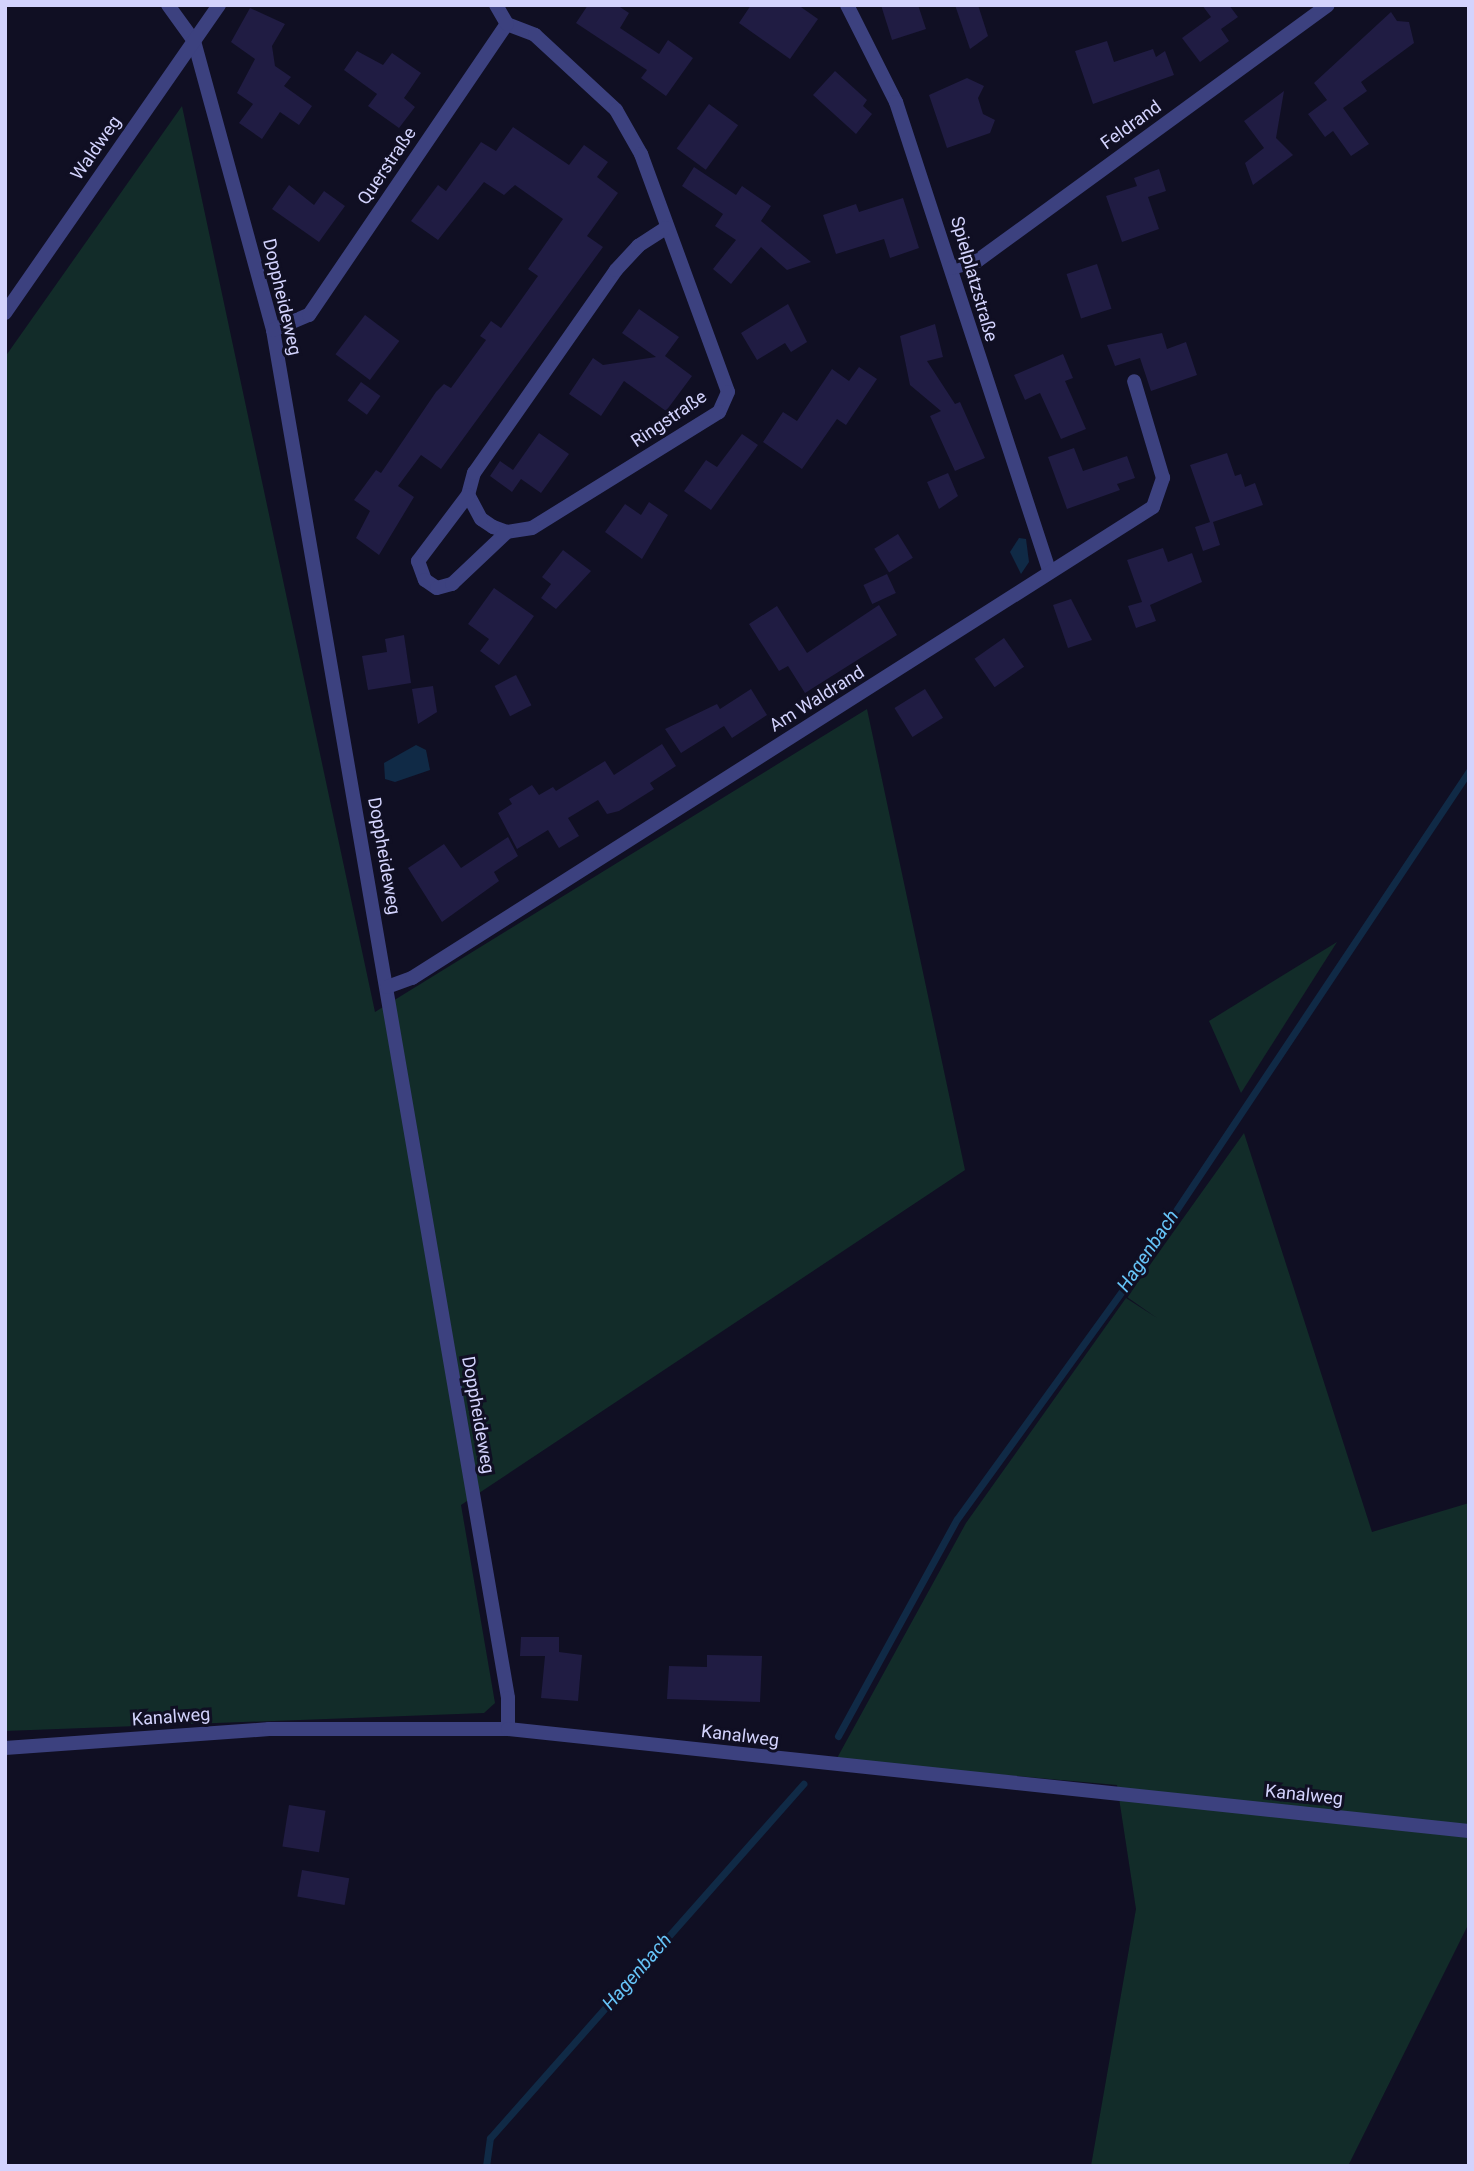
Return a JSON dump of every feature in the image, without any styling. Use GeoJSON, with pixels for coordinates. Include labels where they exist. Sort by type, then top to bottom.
{"type":"FeatureCollection","features":[{"type":"Feature","properties":{"kind":"street","name":"Doppheideweg"},"geometry":{"type":"LineString","coordinates":[[168,5],[194,41],[273,330],[508,1698],[508,1728]]}},
{"type":"Feature","properties":{"kind":"street","name":"Waldweg"},"geometry":{"type":"LineString","coordinates":[[5,313],[219,5]]}},
{"type":"Feature","properties":{"kind":"street"},"geometry":{"type":"LineString","coordinates":[[496,5],[507,24]]}},
{"type":"Feature","properties":{"kind":"street","name":"Spielplatzstraße"},"geometry":{"type":"LineString","coordinates":[[847,5],[897,102],[1049,570]]}},
{"type":"Feature","properties":{"kind":"street","name":"Feldrand"},"geometry":{"type":"LineString","coordinates":[[951,268],[977,261],[1328,5]]}},
{"type":"Feature","properties":{"kind":"street","name":"Ringstraße"},"geometry":{"type":"LineString","coordinates":[[507,24],[535,35],[616,110],[641,154],[728,392],[719,412],[532,528],[507,532],[452,584],[437,588],[425,580],[418,561],[468,495],[474,473],[616,270],[638,246],[666,228]]}},
{"type":"Feature","properties":{"kind":"street","name":"Querstraße"},"geometry":{"type":"LineString","coordinates":[[273,330],[309,315],[507,24]]}},
{"type":"Feature","properties":{"kind":"street","name":"Am Waldrand"},"geometry":{"type":"LineString","coordinates":[[387,987],[424,970],[1049,570],[1153,507],[1162,493],[1163,478],[1134,381]]}},
{"type":"Feature","properties":{"kind":"street"},"geometry":{"type":"LineString","coordinates":[[468,495],[481,519],[507,532]]}},
{"type":"Feature","properties":{"kind":"street","name":"Kanalweg"},"geometry":{"type":"LineString","coordinates":[[5,1748],[269,1729],[508,1728],[1469,1831]]}},
{"type":"Feature","properties":{"kind":"green space"},"geometry":{"type":"Polygon","coordinates":[[[182,106],[375,1012],[867,709],[965,1170],[461,1505],[495,1703],[484,1713],[5,1731],[5,357],[182,106]]]}},
{"type":"Feature","properties":{"kind":"green space"},"geometry":{"type":"Polygon","coordinates":[[[1337,942],[1241,1093],[1209,1021],[1337,942]]]}},
{"type":"Feature","properties":{"kind":"green space"},"geometry":{"type":"Polygon","coordinates":[[[1244,1133],[1372,1532],[1469,1503],[1469,1923],[1348,2166],[1091,2166],[1136,1909],[1117,1785],[836,1760],[966,1523],[1126,1298],[1157,1318],[1127,1297],[1244,1133]]]}},
{"type":"Feature","properties":{"kind":"water"},"geometry":{"type":"Polygon","coordinates":[[[1019,538],[1026,539],[1029,562],[1021,574],[1010,552],[1019,538]]]}},
{"type":"Feature","properties":{"kind":"water"},"geometry":{"type":"Polygon","coordinates":[[[416,745],[426,750],[430,770],[395,782],[385,779],[384,763],[416,745]]]}},
{"type":"Feature","properties":{"kind":"building"},"geometry":{"type":"Polygon","coordinates":[[[588,5],[617,5],[629,13],[620,28],[659,54],[668,40],[693,58],[666,96],[641,78],[647,70],[576,23],[588,5]]]}},
{"type":"Feature","properties":{"kind":"building"},"geometry":{"type":"Polygon","coordinates":[[[751,5],[798,5],[818,19],[790,59],[739,23],[751,5]]]}},
{"type":"Feature","properties":{"kind":"building"},"geometry":{"type":"Polygon","coordinates":[[[881,5],[918,5],[926,29],[892,40],[881,5]]]}},
{"type":"Feature","properties":{"kind":"building"},"geometry":{"type":"Polygon","coordinates":[[[955,5],[978,5],[988,36],[970,49],[955,5]]]}},
{"type":"Feature","properties":{"kind":"building"},"geometry":{"type":"Polygon","coordinates":[[[1202,5],[1229,5],[1238,17],[1221,29],[1229,41],[1200,62],[1182,38],[1211,17],[1202,5]]]}},
{"type":"Feature","properties":{"kind":"building"},"geometry":{"type":"Polygon","coordinates":[[[250,8],[285,24],[272,46],[275,66],[291,77],[284,86],[312,106],[299,125],[280,112],[262,139],[239,123],[253,104],[237,93],[255,59],[231,42],[250,8]]]}},
{"type":"Feature","properties":{"kind":"building"},"geometry":{"type":"Polygon","coordinates":[[[1391,12],[1397,21],[1409,22],[1414,43],[1361,82],[1367,91],[1343,108],[1369,144],[1351,156],[1333,131],[1325,137],[1308,114],[1327,100],[1314,83],[1391,12]]]}},
{"type":"Feature","properties":{"kind":"building"},"geometry":{"type":"Polygon","coordinates":[[[1107,41],[1114,62],[1153,49],[1156,57],[1165,51],[1174,75],[1093,104],[1075,51],[1107,41]]]}},
{"type":"Feature","properties":{"kind":"building"},"geometry":{"type":"Polygon","coordinates":[[[357,51],[383,65],[392,53],[421,73],[404,98],[415,107],[399,128],[368,106],[377,94],[344,70],[357,51]]]}},
{"type":"Feature","properties":{"kind":"building"},"geometry":{"type":"Polygon","coordinates":[[[835,71],[867,100],[863,106],[872,114],[856,134],[813,95],[835,71]]]}},
{"type":"Feature","properties":{"kind":"building"},"geometry":{"type":"Polygon","coordinates":[[[967,78],[984,86],[978,98],[983,114],[995,120],[990,133],[947,148],[929,95],[967,78]]]}},
{"type":"Feature","properties":{"kind":"building"},"geometry":{"type":"Polygon","coordinates":[[[1284,91],[1276,138],[1293,155],[1253,185],[1245,163],[1264,148],[1244,121],[1284,91]]]}},
{"type":"Feature","properties":{"kind":"building"},"geometry":{"type":"Polygon","coordinates":[[[709,104],[738,125],[706,170],[677,148],[709,104]]]}},
{"type":"Feature","properties":{"kind":"building"},"geometry":{"type":"Polygon","coordinates":[[[513,127],[569,165],[584,145],[608,162],[597,177],[618,193],[587,236],[603,247],[441,469],[421,455],[398,486],[414,497],[379,555],[356,538],[370,511],[354,500],[376,470],[381,473],[436,392],[444,384],[451,388],[486,340],[480,336],[491,321],[501,328],[538,276],[528,269],[563,219],[515,185],[504,195],[484,182],[438,240],[411,221],[438,185],[446,191],[481,142],[496,151],[513,127]]]}},
{"type":"Feature","properties":{"kind":"building"},"geometry":{"type":"Polygon","coordinates":[[[694,167],[736,195],[742,186],[771,206],[761,221],[811,262],[787,270],[761,247],[731,284],[713,269],[736,240],[715,226],[723,214],[682,186],[694,167]]]}},
{"type":"Feature","properties":{"kind":"building"},"geometry":{"type":"Polygon","coordinates":[[[1159,169],[1166,191],[1148,197],[1159,229],[1122,242],[1106,196],[1137,186],[1134,178],[1159,169]]]}},
{"type":"Feature","properties":{"kind":"building"},"geometry":{"type":"Polygon","coordinates":[[[289,185],[314,205],[324,191],[345,206],[319,242],[272,209],[289,185]]]}},
{"type":"Feature","properties":{"kind":"building"},"geometry":{"type":"Polygon","coordinates":[[[903,198],[919,248],[890,258],[884,239],[836,254],[823,215],[856,204],[859,212],[903,198]]]}},
{"type":"Feature","properties":{"kind":"building"},"geometry":{"type":"Polygon","coordinates":[[[1097,264],[1112,309],[1081,319],[1067,274],[1097,264]]]}},
{"type":"Feature","properties":{"kind":"building"},"geometry":{"type":"Polygon","coordinates":[[[788,304],[807,342],[791,352],[785,343],[757,360],[741,333],[788,304]]]}},
{"type":"Feature","properties":{"kind":"building"},"geometry":{"type":"Polygon","coordinates":[[[639,309],[679,337],[665,356],[692,376],[666,411],[624,381],[601,416],[569,394],[593,358],[603,365],[656,357],[622,333],[639,309]]]}},
{"type":"Feature","properties":{"kind":"building"},"geometry":{"type":"Polygon","coordinates":[[[365,315],[399,341],[370,380],[336,354],[365,315]]]}},
{"type":"Feature","properties":{"kind":"building"},"geometry":{"type":"Polygon","coordinates":[[[935,324],[943,357],[927,361],[955,404],[960,402],[985,458],[955,471],[930,416],[941,411],[910,385],[900,336],[935,324]]]}},
{"type":"Feature","properties":{"kind":"building"},"geometry":{"type":"Polygon","coordinates":[[[1162,333],[1167,349],[1186,342],[1197,375],[1151,391],[1140,358],[1115,366],[1107,345],[1162,333]]]}},
{"type":"Feature","properties":{"kind":"building"},"geometry":{"type":"Polygon","coordinates":[[[1063,354],[1073,378],[1065,381],[1086,429],[1061,439],[1040,393],[1025,400],[1014,375],[1063,354]]]}},
{"type":"Feature","properties":{"kind":"building"},"geometry":{"type":"Polygon","coordinates":[[[859,367],[877,379],[846,425],[837,419],[802,469],[763,442],[783,412],[797,421],[832,369],[849,381],[859,367]]]}},
{"type":"Feature","properties":{"kind":"building"},"geometry":{"type":"Polygon","coordinates":[[[361,382],[380,396],[367,415],[347,401],[361,382]]]}},
{"type":"Feature","properties":{"kind":"building"},"geometry":{"type":"Polygon","coordinates":[[[539,433],[569,454],[541,493],[521,479],[512,492],[490,476],[500,461],[513,470],[539,433]]]}},
{"type":"Feature","properties":{"kind":"building"},"geometry":{"type":"Polygon","coordinates":[[[742,434],[758,445],[711,510],[684,491],[706,460],[717,467],[742,434]]]}},
{"type":"Feature","properties":{"kind":"building"},"geometry":{"type":"Polygon","coordinates":[[[1074,448],[1083,471],[1127,456],[1135,478],[1117,484],[1120,490],[1067,509],[1048,457],[1074,448]]]}},
{"type":"Feature","properties":{"kind":"building"},"geometry":{"type":"Polygon","coordinates":[[[1227,453],[1235,476],[1241,474],[1245,487],[1255,483],[1263,505],[1213,522],[1220,545],[1203,551],[1195,527],[1210,522],[1190,465],[1227,453]]]}},
{"type":"Feature","properties":{"kind":"building"},"geometry":{"type":"Polygon","coordinates":[[[948,473],[958,496],[939,509],[927,482],[948,473]]]}},
{"type":"Feature","properties":{"kind":"building"},"geometry":{"type":"Polygon","coordinates":[[[649,502],[668,515],[642,559],[605,532],[625,504],[641,515],[649,502]]]}},
{"type":"Feature","properties":{"kind":"building"},"geometry":{"type":"Polygon","coordinates":[[[898,534],[913,558],[889,573],[874,549],[898,534]]]}},
{"type":"Feature","properties":{"kind":"building"},"geometry":{"type":"Polygon","coordinates":[[[1163,548],[1168,562],[1192,553],[1202,582],[1150,605],[1156,621],[1136,628],[1128,606],[1142,602],[1127,560],[1163,548]]]}},
{"type":"Feature","properties":{"kind":"building"},"geometry":{"type":"Polygon","coordinates":[[[563,550],[591,571],[556,609],[541,598],[551,584],[542,577],[563,550]]]}},
{"type":"Feature","properties":{"kind":"building"},"geometry":{"type":"Polygon","coordinates":[[[887,574],[896,593],[872,604],[863,585],[887,574]]]}},
{"type":"Feature","properties":{"kind":"building"},"geometry":{"type":"Polygon","coordinates":[[[494,588],[534,616],[499,665],[480,651],[489,639],[468,624],[494,588]]]}},
{"type":"Feature","properties":{"kind":"building"},"geometry":{"type":"Polygon","coordinates":[[[1071,599],[1092,640],[1068,648],[1053,605],[1071,599]]]}},
{"type":"Feature","properties":{"kind":"building"},"geometry":{"type":"Polygon","coordinates":[[[879,605],[897,635],[805,693],[788,666],[779,671],[749,624],[777,606],[807,653],[879,605]]]}},
{"type":"Feature","properties":{"kind":"building"},"geometry":{"type":"Polygon","coordinates":[[[404,635],[411,683],[368,690],[362,656],[387,652],[385,639],[404,635]]]}},
{"type":"Feature","properties":{"kind":"building"},"geometry":{"type":"Polygon","coordinates":[[[1004,638],[1024,667],[995,687],[975,659],[1004,638]]]}},
{"type":"Feature","properties":{"kind":"building"},"geometry":{"type":"Polygon","coordinates":[[[516,675],[531,705],[510,716],[495,686],[516,675]]]}},
{"type":"Feature","properties":{"kind":"building"},"geometry":{"type":"Polygon","coordinates":[[[433,686],[437,712],[418,724],[412,689],[433,686]]]}},
{"type":"Feature","properties":{"kind":"building"},"geometry":{"type":"Polygon","coordinates":[[[751,689],[767,715],[732,738],[724,726],[681,753],[665,729],[717,704],[720,709],[751,689]]]}},
{"type":"Feature","properties":{"kind":"building"},"geometry":{"type":"Polygon","coordinates":[[[925,689],[943,718],[912,737],[894,708],[925,689]]]}},
{"type":"Feature","properties":{"kind":"building"},"geometry":{"type":"Polygon","coordinates":[[[662,744],[676,766],[650,783],[654,789],[619,811],[607,814],[598,800],[568,818],[579,836],[559,848],[548,830],[517,849],[498,813],[512,804],[509,799],[532,785],[539,795],[553,787],[556,791],[605,761],[614,775],[662,744]]]}},
{"type":"Feature","properties":{"kind":"building"},"geometry":{"type":"Polygon","coordinates":[[[508,837],[518,856],[494,872],[499,881],[442,922],[408,868],[444,844],[461,868],[508,837]]]}},
{"type":"Feature","properties":{"kind":"building"},"geometry":{"type":"Polygon","coordinates":[[[521,1637],[559,1637],[559,1652],[582,1655],[578,1701],[541,1698],[545,1656],[520,1656],[521,1637]]]}},
{"type":"Feature","properties":{"kind":"building"},"geometry":{"type":"Polygon","coordinates":[[[707,1655],[762,1656],[760,1702],[667,1699],[669,1666],[707,1667],[707,1655]]]}},
{"type":"Feature","properties":{"kind":"building"},"geometry":{"type":"Polygon","coordinates":[[[289,1805],[326,1811],[319,1852],[282,1846],[289,1805]]]}},
{"type":"Feature","properties":{"kind":"building"},"geometry":{"type":"Polygon","coordinates":[[[302,1870],[349,1878],[345,1905],[297,1897],[302,1870]]]}},
{"type":"Feature","properties":{"kind":"waterway","name":"Hagenbach"},"geometry":{"type":"LineString","coordinates":[[838,1736],[957,1519],[1127,1284],[1469,771]]}},
{"type":"Feature","properties":{"kind":"waterway","name":"Hagenbach"},"geometry":{"type":"LineString","coordinates":[[486,2166],[490,2138],[803,1784]]}}]}
